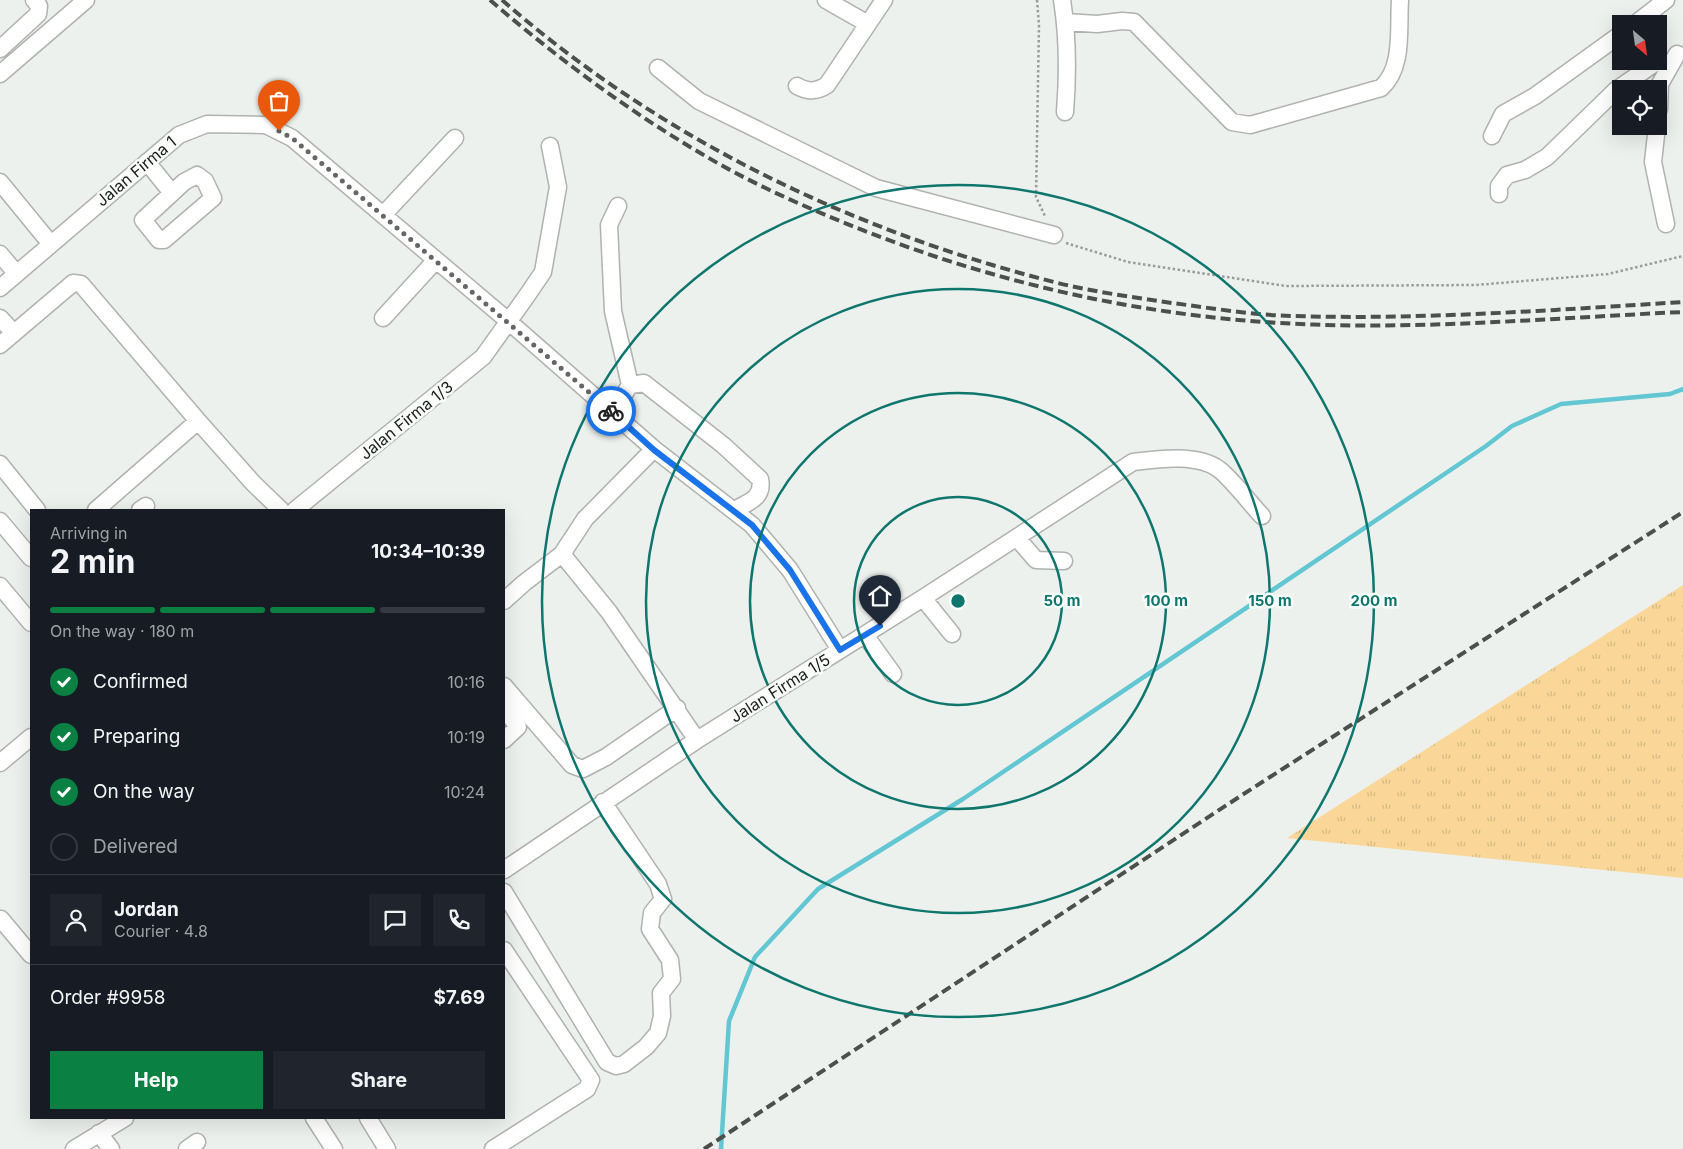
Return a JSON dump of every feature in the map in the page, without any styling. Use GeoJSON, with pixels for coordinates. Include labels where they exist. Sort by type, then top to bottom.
{"type":"FeatureCollection","features":[{"type":"Feature","properties":{"kind":"street"},"geometry":{"type":"LineString","coordinates":[[0,50],[38,14],[39,6],[34,0]]}},
{"type":"Feature","properties":{"kind":"street"},"geometry":{"type":"LineString","coordinates":[[0,74],[86,0]]}},
{"type":"Feature","properties":{"kind":"street"},"geometry":{"type":"LineString","coordinates":[[826,0],[868,24]]}},
{"type":"Feature","properties":{"kind":"street"},"geometry":{"type":"LineString","coordinates":[[797,86],[814,91],[827,85],[884,0]]}},
{"type":"Feature","properties":{"kind":"street"},"geometry":{"type":"LineString","coordinates":[[1062,0],[1066,22],[1068,87],[1065,112]]}},
{"type":"Feature","properties":{"kind":"street"},"geometry":{"type":"LineString","coordinates":[[1066,22],[1097,24],[1122,21],[1134,22],[1232,122],[1250,126],[1380,88],[1394,72],[1400,0]]}},
{"type":"Feature","properties":{"kind":"street"},"geometry":{"type":"LineString","coordinates":[[1647,15],[1666,0]]}},
{"type":"Feature","properties":{"kind":"street"},"geometry":{"type":"LineString","coordinates":[[1492,136],[1503,114],[1535,96],[1612,40]]}},
{"type":"Feature","properties":{"kind":"street"},"geometry":{"type":"LineString","coordinates":[[1668,58],[1680,53]]}},
{"type":"Feature","properties":{"kind":"street"},"geometry":{"type":"LineString","coordinates":[[1663,80],[1680,53]]}},
{"type":"Feature","properties":{"kind":"street"},"geometry":{"type":"LineString","coordinates":[[658,68],[699,101],[876,188],[1054,235]]}},
{"type":"Feature","properties":{"kind":"street"},"geometry":{"type":"LineString","coordinates":[[1498,194],[1500,186],[1507,175],[1525,170],[1547,157],[1616,90],[1646,70]]}},
{"type":"Feature","properties":{"kind":"street","name":"Jalan Firma 1"},"geometry":{"type":"LineString","coordinates":[[0,288],[179,135],[208,124],[266,125],[292,138],[507,320],[654,450],[752,525],[790,570],[840,650]]}},
{"type":"Feature","properties":{"kind":"street"},"geometry":{"type":"LineString","coordinates":[[1656,135],[1653,162],[1666,224]]}},
{"type":"Feature","properties":{"kind":"street"},"geometry":{"type":"LineString","coordinates":[[384,216],[455,138]]}},
{"type":"Feature","properties":{"kind":"street","name":"Jalan Firma 1/3"},"geometry":{"type":"LineString","coordinates":[[296,509],[483,357],[542,272],[558,187],[550,146]]}},
{"type":"Feature","properties":{"kind":"street"},"geometry":{"type":"LineString","coordinates":[[147,162],[172,193]]}},
{"type":"Feature","properties":{"kind":"street"},"geometry":{"type":"LineString","coordinates":[[0,182],[50,244]]}},
{"type":"Feature","properties":{"kind":"street"},"geometry":{"type":"LineString","coordinates":[[613,412],[630,385],[613,311],[609,225],[618,206]]}},
{"type":"Feature","properties":{"kind":"street"},"geometry":{"type":"LineString","coordinates":[[0,254],[16,273]]}},
{"type":"Feature","properties":{"kind":"street"},"geometry":{"type":"LineString","coordinates":[[383,318],[436,260]]}},
{"type":"Feature","properties":{"kind":"street"},"geometry":{"type":"LineString","coordinates":[[0,345],[73,282],[77,281],[253,483],[280,509]]}},
{"type":"Feature","properties":{"kind":"street"},"geometry":{"type":"LineString","coordinates":[[0,318],[14,333]]}},
{"type":"Feature","properties":{"kind":"street"},"geometry":{"type":"LineString","coordinates":[[630,385],[644,383],[723,445],[760,479],[762,487],[757,498],[734,510]]}},
{"type":"Feature","properties":{"kind":"street"},"geometry":{"type":"LineString","coordinates":[[97,509],[198,421]]}},
{"type":"Feature","properties":{"kind":"street"},"geometry":{"type":"LineString","coordinates":[[505,600],[562,554],[585,519],[654,450]]}},
{"type":"Feature","properties":{"kind":"street","name":"Jalan Firma 1/5"},"geometry":{"type":"LineString","coordinates":[[505,869],[697,740],[924,598],[1133,462],[1167,458],[1193,460],[1219,470],[1262,516]]}},
{"type":"Feature","properties":{"kind":"street"},"geometry":{"type":"LineString","coordinates":[[0,464],[36,509]]}},
{"type":"Feature","properties":{"kind":"street"},"geometry":{"type":"LineString","coordinates":[[0,521],[30,557]]}},
{"type":"Feature","properties":{"kind":"street"},"geometry":{"type":"LineString","coordinates":[[1017,538],[1036,560],[1064,562]]}},
{"type":"Feature","properties":{"kind":"street"},"geometry":{"type":"LineString","coordinates":[[562,554],[610,612],[697,740]]}},
{"type":"Feature","properties":{"kind":"street"},"geometry":{"type":"LineString","coordinates":[[0,586],[30,622]]}},
{"type":"Feature","properties":{"kind":"street"},"geometry":{"type":"LineString","coordinates":[[924,598],[952,634]]}},
{"type":"Feature","properties":{"kind":"street"},"geometry":{"type":"LineString","coordinates":[[865,635],[893,674]]}},
{"type":"Feature","properties":{"kind":"street"},"geometry":{"type":"LineString","coordinates":[[505,687],[572,766],[584,769],[606,758],[677,708]]}},
{"type":"Feature","properties":{"kind":"street"},"geometry":{"type":"LineString","coordinates":[[505,709],[518,727],[505,739]]}},
{"type":"Feature","properties":{"kind":"street"},"geometry":{"type":"LineString","coordinates":[[0,763],[30,738]]}},
{"type":"Feature","properties":{"kind":"street"},"geometry":{"type":"LineString","coordinates":[[505,894],[607,1062],[616,1066],[624,1064],[646,1047],[658,1033],[662,1016],[661,993],[672,978],[670,960],[650,929],[652,913],[663,899],[658,884],[603,802]]}},
{"type":"Feature","properties":{"kind":"street"},"geometry":{"type":"LineString","coordinates":[[0,919],[30,954]]}},
{"type":"Feature","properties":{"kind":"street"},"geometry":{"type":"LineString","coordinates":[[493,1149],[587,1089],[591,1080],[505,951]]}},
{"type":"Feature","properties":{"kind":"street"},"geometry":{"type":"LineString","coordinates":[[74,1149],[123,1119]]}},
{"type":"Feature","properties":{"kind":"street"},"geometry":{"type":"LineString","coordinates":[[315,1119],[334,1149]]}},
{"type":"Feature","properties":{"kind":"street"},"geometry":{"type":"LineString","coordinates":[[369,1119],[387,1149]]}},
{"type":"Feature","properties":{"kind":"street"},"geometry":{"type":"LineString","coordinates":[[99,1134],[111,1149]]}},
{"type":"Feature","properties":{"kind":"path"},"geometry":{"type":"LineString","coordinates":[[1037,0],[1039,25],[1036,197],[1054,235],[1070,246],[1128,262],[1286,286],[1476,286],[1608,274],[1683,256]]}},
{"type":"Feature","properties":{"kind":"green space"},"geometry":{"type":"Polygon","coordinates":[[[1683,585],[1683,878],[1287,838],[1683,585]]]}},
{"type":"Feature","properties":{"kind":"waterway"},"geometry":{"type":"LineString","coordinates":[[721,1149],[729,1021],[755,957],[818,889],[963,799],[1486,446],[1512,426],[1561,404],[1670,394],[1683,389]]}},
{"type":"Feature","properties":{"kind":"railway"},"geometry":{"type":"LineString","coordinates":[[490,0],[540,42],[619,101],[702,154],[764,187],[882,238],[937,257],[1050,289],[1164,311],[1280,323],[1330,325],[1431,325],[1683,312]]}},
{"type":"Feature","properties":{"kind":"railway"},"geometry":{"type":"LineString","coordinates":[[502,0],[563,50],[626,95],[693,136],[762,174],[832,207],[905,236],[979,261],[1069,286],[1172,303],[1247,313],[1292,316],[1390,317],[1683,302]]}},
{"type":"Feature","properties":{"kind":"railway"},"geometry":{"type":"LineString","coordinates":[[704,1149],[1242,795],[1683,512]]}},
{"type":"Feature","properties":{"kind":"way so far"},"geometry":{"type":"LineString","coordinates":[[279,131],[292,138],[507,320],[611,411]]}},
{"type":"Feature","properties":{"kind":"route"},"geometry":{"type":"LineString","coordinates":[[611,411],[654,450],[752,525],[790,570],[840,650],[880,626]]}}]}
